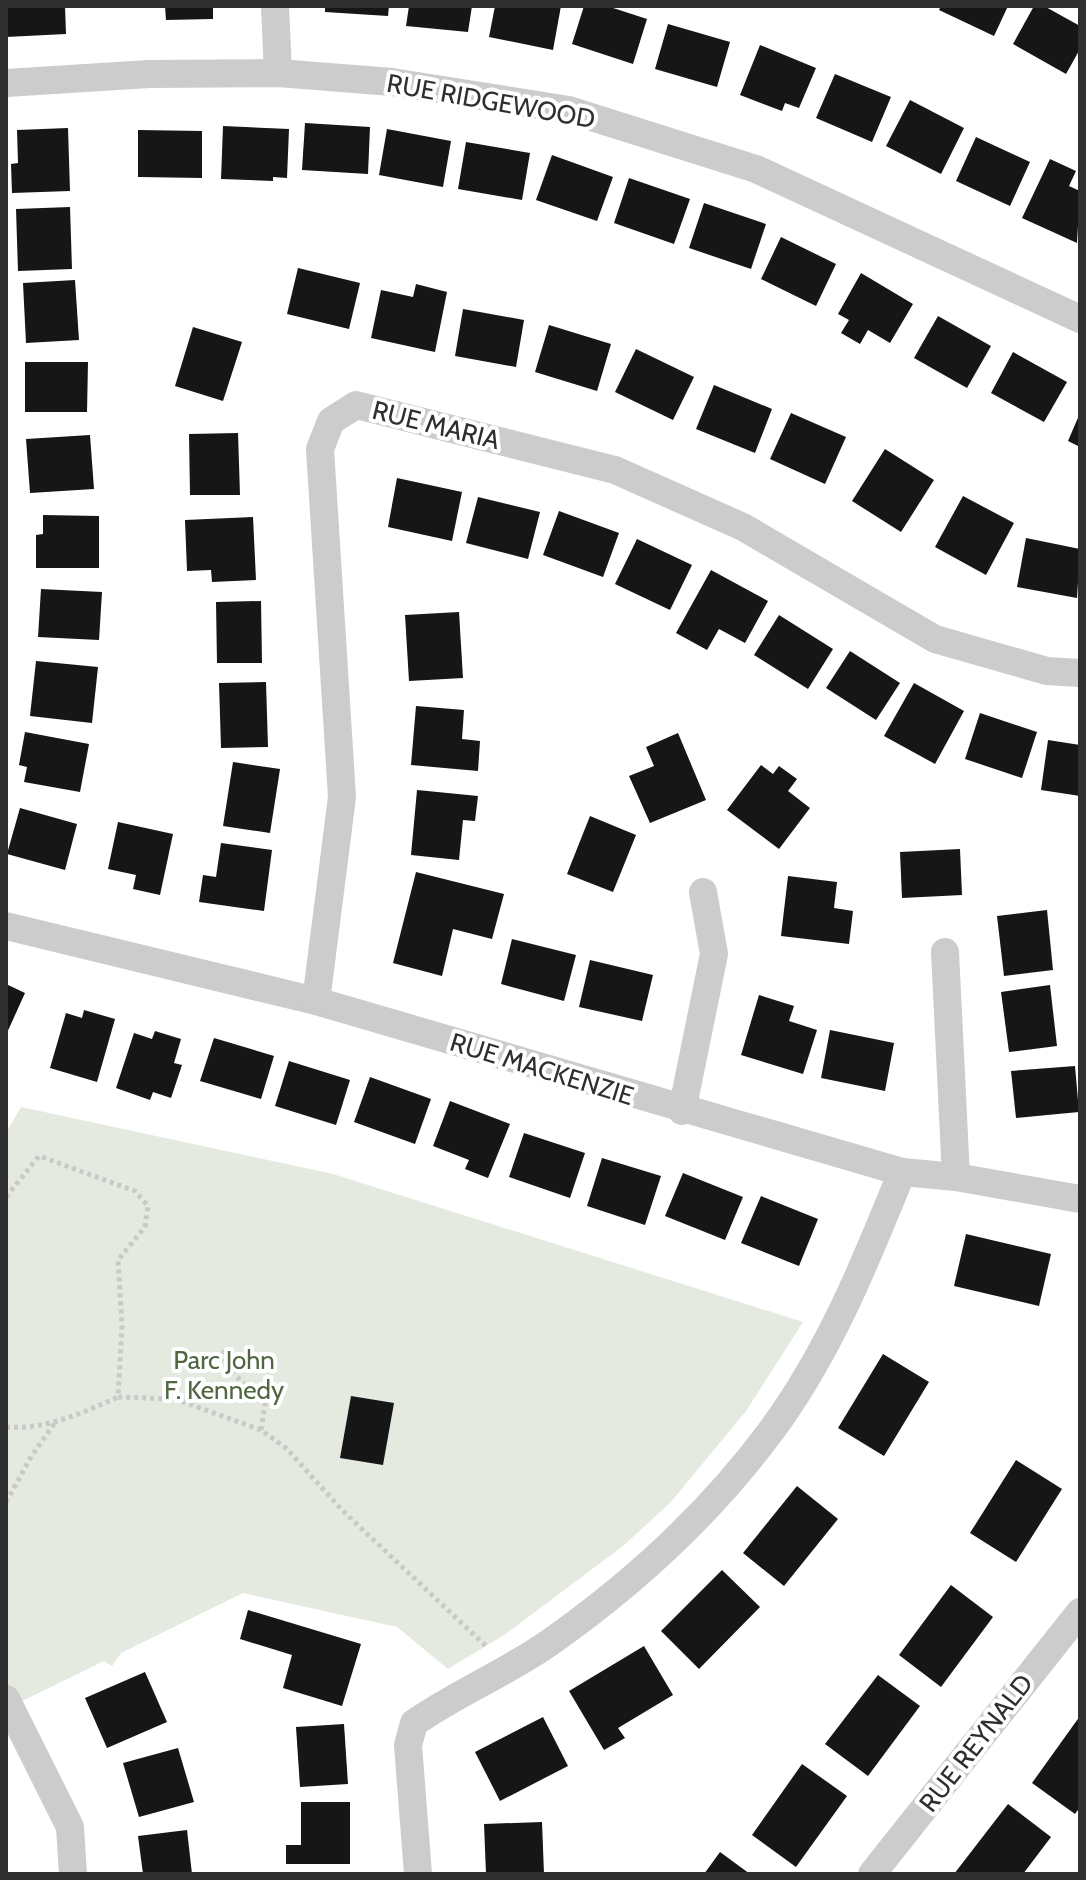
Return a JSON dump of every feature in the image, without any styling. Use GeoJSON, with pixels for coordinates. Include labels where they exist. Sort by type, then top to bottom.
{"type":"FeatureCollection","features":[{"type":"Feature","properties":{"kind":"street"},"geometry":{"type":"LineString","coordinates":[[275,6],[278,73]]}},
{"type":"Feature","properties":{"kind":"street","name":"RUE RIDGEWOOD"},"geometry":{"type":"LineString","coordinates":[[6,83],[149,74],[278,73],[392,82],[569,110],[756,169],[1080,319]]}},
{"type":"Feature","properties":{"kind":"street","name":"RUE MARIA"},"geometry":{"type":"LineString","coordinates":[[316,1001],[342,797],[320,449],[331,421],[356,405],[615,470],[743,527],[935,639],[1047,671],[1080,673]]}},
{"type":"Feature","properties":{"kind":"street"},"geometry":{"type":"LineString","coordinates":[[682,1111],[714,954],[703,892]]}},
{"type":"Feature","properties":{"kind":"street","name":"RUE MACKENZIE"},"geometry":{"type":"LineString","coordinates":[[6,926],[316,1001],[682,1111],[902,1172],[956,1177],[1080,1199]]}},
{"type":"Feature","properties":{"kind":"street"},"geometry":{"type":"LineString","coordinates":[[945,952],[956,1177]]}},
{"type":"Feature","properties":{"kind":"street"},"geometry":{"type":"LineString","coordinates":[[418,1874],[408,1745],[414,1723],[511,1669],[626,1586],[727,1486],[772,1429],[807,1373],[867,1260],[902,1172]]}},
{"type":"Feature","properties":{"kind":"street","name":"RUE REYNALD"},"geometry":{"type":"LineString","coordinates":[[872,1874],[1080,1612]]}},
{"type":"Feature","properties":{"kind":"street"},"geometry":{"type":"LineString","coordinates":[[6,1699],[70,1827],[73,1874]]}},
{"type":"Feature","properties":{"kind":"path"},"geometry":{"type":"LineString","coordinates":[[6,1197],[39,1156],[135,1191],[148,1206],[145,1227],[118,1260],[122,1326],[118,1397]]}},
{"type":"Feature","properties":{"kind":"path"},"geometry":{"type":"LineString","coordinates":[[224,1350],[225,1365],[246,1386],[266,1399],[261,1430]]}},
{"type":"Feature","properties":{"kind":"path"},"geometry":{"type":"LineString","coordinates":[[6,1427],[21,1428],[56,1421],[118,1397],[175,1399],[261,1430],[286,1448],[343,1511],[491,1650]]}},
{"type":"Feature","properties":{"kind":"path"},"geometry":{"type":"LineString","coordinates":[[6,1502],[56,1421]]}},
{"type":"Feature","properties":{"kind":"green space","name":"Parc John F. Kennedy"},"geometry":{"type":"Polygon","coordinates":[[[21,1107],[333,1174],[803,1322],[746,1411],[671,1502],[623,1546],[507,1633],[448,1669],[397,1627],[243,1593],[121,1653],[112,1666],[104,1661],[12,1706],[6,1699],[6,1133],[21,1107]]]}},
{"type":"Feature","properties":{"kind":"building"},"geometry":{"type":"Polygon","coordinates":[[[6,6],[65,6],[66,34],[6,37],[6,6]]]}},
{"type":"Feature","properties":{"kind":"building"},"geometry":{"type":"Polygon","coordinates":[[[165,6],[213,6],[213,19],[166,20],[165,6]]]}},
{"type":"Feature","properties":{"kind":"building"},"geometry":{"type":"Polygon","coordinates":[[[325,6],[389,6],[388,16],[325,12],[325,6]]]}},
{"type":"Feature","properties":{"kind":"building"},"geometry":{"type":"Polygon","coordinates":[[[409,6],[472,6],[468,32],[406,26],[409,6]]]}},
{"type":"Feature","properties":{"kind":"building"},"geometry":{"type":"Polygon","coordinates":[[[495,6],[561,6],[553,50],[489,37],[495,6]]]}},
{"type":"Feature","properties":{"kind":"building"},"geometry":{"type":"Polygon","coordinates":[[[584,6],[607,6],[647,19],[633,64],[572,44],[584,6]]]}},
{"type":"Feature","properties":{"kind":"building"},"geometry":{"type":"Polygon","coordinates":[[[941,6],[1008,6],[994,36],[939,10],[941,6]]]}},
{"type":"Feature","properties":{"kind":"building"},"geometry":{"type":"Polygon","coordinates":[[[1034,6],[1044,6],[1080,26],[1080,49],[1066,74],[1013,44],[1034,6]]]}},
{"type":"Feature","properties":{"kind":"building"},"geometry":{"type":"Polygon","coordinates":[[[668,24],[730,42],[717,87],[655,69],[668,24]]]}},
{"type":"Feature","properties":{"kind":"building"},"geometry":{"type":"Polygon","coordinates":[[[760,45],[816,68],[799,108],[785,103],[782,111],[740,95],[760,45]]]}},
{"type":"Feature","properties":{"kind":"building"},"geometry":{"type":"Polygon","coordinates":[[[835,74],[891,97],[872,142],[816,118],[835,74]]]}},
{"type":"Feature","properties":{"kind":"building"},"geometry":{"type":"Polygon","coordinates":[[[910,100],[964,128],[941,174],[886,146],[910,100]]]}},
{"type":"Feature","properties":{"kind":"building"},"geometry":{"type":"Polygon","coordinates":[[[305,123],[370,127],[368,174],[302,170],[305,123]]]}},
{"type":"Feature","properties":{"kind":"building"},"geometry":{"type":"Polygon","coordinates":[[[223,126],[289,129],[287,178],[273,177],[273,181],[221,179],[223,126]]]}},
{"type":"Feature","properties":{"kind":"building"},"geometry":{"type":"Polygon","coordinates":[[[68,128],[70,191],[12,193],[11,164],[18,163],[17,130],[68,128]]]}},
{"type":"Feature","properties":{"kind":"building"},"geometry":{"type":"Polygon","coordinates":[[[387,129],[451,141],[443,187],[379,175],[387,129]]]}},
{"type":"Feature","properties":{"kind":"building"},"geometry":{"type":"Polygon","coordinates":[[[138,130],[202,131],[202,178],[138,177],[138,130]]]}},
{"type":"Feature","properties":{"kind":"building"},"geometry":{"type":"Polygon","coordinates":[[[976,137],[1030,162],[1010,206],[956,181],[976,137]]]}},
{"type":"Feature","properties":{"kind":"building"},"geometry":{"type":"Polygon","coordinates":[[[466,142],[530,153],[522,200],[458,189],[466,142]]]}},
{"type":"Feature","properties":{"kind":"building"},"geometry":{"type":"Polygon","coordinates":[[[552,155],[613,177],[597,221],[536,200],[552,155]]]}},
{"type":"Feature","properties":{"kind":"building"},"geometry":{"type":"Polygon","coordinates":[[[1050,159],[1076,171],[1069,186],[1080,191],[1077,243],[1022,218],[1050,159]]]}},
{"type":"Feature","properties":{"kind":"building"},"geometry":{"type":"Polygon","coordinates":[[[629,178],[690,199],[674,244],[614,223],[629,178]]]}},
{"type":"Feature","properties":{"kind":"building"},"geometry":{"type":"Polygon","coordinates":[[[704,203],[766,224],[751,269],[689,248],[704,203]]]}},
{"type":"Feature","properties":{"kind":"building"},"geometry":{"type":"Polygon","coordinates":[[[70,207],[72,269],[18,271],[16,209],[70,207]]]}},
{"type":"Feature","properties":{"kind":"building"},"geometry":{"type":"Polygon","coordinates":[[[781,237],[836,264],[816,306],[761,279],[781,237]]]}},
{"type":"Feature","properties":{"kind":"building"},"geometry":{"type":"Polygon","coordinates":[[[298,268],[360,283],[349,329],[287,314],[298,268]]]}},
{"type":"Feature","properties":{"kind":"building"},"geometry":{"type":"Polygon","coordinates":[[[861,273],[913,304],[890,343],[868,330],[860,344],[841,333],[849,320],[838,314],[861,273]]]}},
{"type":"Feature","properties":{"kind":"building"},"geometry":{"type":"Polygon","coordinates":[[[75,280],[79,340],[26,343],[23,283],[75,280]]]}},
{"type":"Feature","properties":{"kind":"building"},"geometry":{"type":"Polygon","coordinates":[[[416,284],[447,292],[435,352],[371,338],[381,290],[413,297],[416,284]]]}},
{"type":"Feature","properties":{"kind":"building"},"geometry":{"type":"Polygon","coordinates":[[[463,309],[524,320],[516,367],[455,356],[463,309]]]}},
{"type":"Feature","properties":{"kind":"building"},"geometry":{"type":"Polygon","coordinates":[[[938,316],[991,346],[967,388],[914,358],[938,316]]]}},
{"type":"Feature","properties":{"kind":"building"},"geometry":{"type":"Polygon","coordinates":[[[549,325],[611,344],[597,391],[535,372],[549,325]]]}},
{"type":"Feature","properties":{"kind":"building"},"geometry":{"type":"Polygon","coordinates":[[[193,327],[242,342],[223,401],[175,386],[193,327]]]}},
{"type":"Feature","properties":{"kind":"building"},"geometry":{"type":"Polygon","coordinates":[[[636,349],[694,377],[673,420],[615,392],[636,349]]]}},
{"type":"Feature","properties":{"kind":"building"},"geometry":{"type":"Polygon","coordinates":[[[1013,352],[1067,382],[1044,422],[991,393],[1013,352]]]}},
{"type":"Feature","properties":{"kind":"building"},"geometry":{"type":"Polygon","coordinates":[[[25,362],[88,362],[87,412],[25,412],[25,362]]]}},
{"type":"Feature","properties":{"kind":"building"},"geometry":{"type":"Polygon","coordinates":[[[714,385],[772,409],[755,453],[696,429],[714,385]]]}},
{"type":"Feature","properties":{"kind":"building"},"geometry":{"type":"Polygon","coordinates":[[[791,413],[846,437],[825,484],[770,459],[791,413]]]}},
{"type":"Feature","properties":{"kind":"building"},"geometry":{"type":"Polygon","coordinates":[[[1080,413],[1080,447],[1068,441],[1080,413]]]}},
{"type":"Feature","properties":{"kind":"building"},"geometry":{"type":"Polygon","coordinates":[[[238,433],[240,495],[190,495],[189,434],[238,433]]]}},
{"type":"Feature","properties":{"kind":"building"},"geometry":{"type":"Polygon","coordinates":[[[90,435],[94,489],[30,493],[26,439],[90,435]]]}},
{"type":"Feature","properties":{"kind":"building"},"geometry":{"type":"Polygon","coordinates":[[[885,449],[934,480],[901,532],[852,501],[885,449]]]}},
{"type":"Feature","properties":{"kind":"building"},"geometry":{"type":"Polygon","coordinates":[[[397,478],[462,492],[452,541],[388,527],[397,478]]]}},
{"type":"Feature","properties":{"kind":"building"},"geometry":{"type":"Polygon","coordinates":[[[963,496],[1014,523],[986,575],[935,547],[963,496]]]}},
{"type":"Feature","properties":{"kind":"building"},"geometry":{"type":"Polygon","coordinates":[[[478,497],[540,512],[528,559],[466,543],[478,497]]]}},
{"type":"Feature","properties":{"kind":"building"},"geometry":{"type":"Polygon","coordinates":[[[559,511],[619,533],[603,577],[543,555],[559,511]]]}},
{"type":"Feature","properties":{"kind":"building"},"geometry":{"type":"Polygon","coordinates":[[[43,515],[99,516],[99,568],[36,568],[36,535],[43,534],[43,515]]]}},
{"type":"Feature","properties":{"kind":"building"},"geometry":{"type":"Polygon","coordinates":[[[253,517],[256,580],[212,582],[211,570],[187,571],[185,520],[253,517]]]}},
{"type":"Feature","properties":{"kind":"building"},"geometry":{"type":"Polygon","coordinates":[[[1026,538],[1080,549],[1077,598],[1017,587],[1026,538]]]}},
{"type":"Feature","properties":{"kind":"building"},"geometry":{"type":"Polygon","coordinates":[[[637,539],[692,565],[670,610],[615,584],[637,539]]]}},
{"type":"Feature","properties":{"kind":"building"},"geometry":{"type":"Polygon","coordinates":[[[711,570],[768,601],[745,643],[719,629],[707,650],[676,633],[711,570]]]}},
{"type":"Feature","properties":{"kind":"building"},"geometry":{"type":"Polygon","coordinates":[[[41,589],[102,592],[99,640],[38,637],[41,589]]]}},
{"type":"Feature","properties":{"kind":"building"},"geometry":{"type":"Polygon","coordinates":[[[261,601],[262,663],[217,663],[216,602],[261,601]]]}},
{"type":"Feature","properties":{"kind":"building"},"geometry":{"type":"Polygon","coordinates":[[[459,612],[463,678],[409,681],[405,615],[459,612]]]}},
{"type":"Feature","properties":{"kind":"building"},"geometry":{"type":"Polygon","coordinates":[[[779,615],[833,649],[808,689],[754,655],[779,615]]]}},
{"type":"Feature","properties":{"kind":"building"},"geometry":{"type":"Polygon","coordinates":[[[850,651],[900,683],[876,720],[826,688],[850,651]]]}},
{"type":"Feature","properties":{"kind":"building"},"geometry":{"type":"Polygon","coordinates":[[[36,661],[98,667],[92,723],[30,716],[36,661]]]}},
{"type":"Feature","properties":{"kind":"building"},"geometry":{"type":"Polygon","coordinates":[[[266,682],[268,747],[221,748],[219,683],[266,682]]]}},
{"type":"Feature","properties":{"kind":"building"},"geometry":{"type":"Polygon","coordinates":[[[914,683],[964,711],[935,764],[884,736],[914,683]]]}},
{"type":"Feature","properties":{"kind":"building"},"geometry":{"type":"Polygon","coordinates":[[[416,706],[464,710],[462,739],[480,741],[478,771],[411,765],[416,706]]]}},
{"type":"Feature","properties":{"kind":"building"},"geometry":{"type":"Polygon","coordinates":[[[980,713],[1037,732],[1022,778],[965,759],[980,713]]]}},
{"type":"Feature","properties":{"kind":"building"},"geometry":{"type":"Polygon","coordinates":[[[25,732],[89,744],[80,792],[24,782],[27,767],[19,765],[25,732]]]}},
{"type":"Feature","properties":{"kind":"building"},"geometry":{"type":"Polygon","coordinates":[[[678,733],[706,800],[650,823],[629,776],[654,766],[646,747],[678,733]]]}},
{"type":"Feature","properties":{"kind":"building"},"geometry":{"type":"Polygon","coordinates":[[[1048,740],[1080,745],[1080,796],[1041,790],[1048,740]]]}},
{"type":"Feature","properties":{"kind":"building"},"geometry":{"type":"Polygon","coordinates":[[[233,762],[280,769],[270,833],[223,826],[233,762]]]}},
{"type":"Feature","properties":{"kind":"building"},"geometry":{"type":"Polygon","coordinates":[[[761,765],[773,774],[779,766],[797,779],[788,791],[810,808],[779,849],[727,810],[761,765]]]}},
{"type":"Feature","properties":{"kind":"building"},"geometry":{"type":"Polygon","coordinates":[[[417,790],[478,796],[475,821],[463,820],[459,860],[411,855],[417,790]]]}},
{"type":"Feature","properties":{"kind":"building"},"geometry":{"type":"Polygon","coordinates":[[[20,808],[77,824],[65,870],[7,854],[20,808]]]}},
{"type":"Feature","properties":{"kind":"building"},"geometry":{"type":"Polygon","coordinates":[[[590,816],[636,835],[613,892],[567,874],[590,816]]]}},
{"type":"Feature","properties":{"kind":"building"},"geometry":{"type":"Polygon","coordinates":[[[118,822],[173,834],[160,895],[133,889],[136,875],[108,869],[118,822]]]}},
{"type":"Feature","properties":{"kind":"building"},"geometry":{"type":"Polygon","coordinates":[[[221,843],[272,850],[264,911],[199,902],[203,875],[216,877],[221,843]]]}},
{"type":"Feature","properties":{"kind":"building"},"geometry":{"type":"Polygon","coordinates":[[[960,849],[962,895],[902,898],[900,852],[960,849]]]}},
{"type":"Feature","properties":{"kind":"building"},"geometry":{"type":"Polygon","coordinates":[[[416,872],[504,894],[492,939],[453,929],[442,976],[393,963],[416,872]]]}},
{"type":"Feature","properties":{"kind":"building"},"geometry":{"type":"Polygon","coordinates":[[[788,876],[837,882],[834,908],[853,911],[849,944],[781,936],[788,876]]]}},
{"type":"Feature","properties":{"kind":"building"},"geometry":{"type":"Polygon","coordinates":[[[1047,910],[1053,970],[1004,976],[997,916],[1047,910]]]}},
{"type":"Feature","properties":{"kind":"building"},"geometry":{"type":"Polygon","coordinates":[[[512,939],[576,955],[564,1001],[501,984],[512,939]]]}},
{"type":"Feature","properties":{"kind":"building"},"geometry":{"type":"Polygon","coordinates":[[[590,960],[653,975],[642,1021],[579,1007],[590,960]]]}},
{"type":"Feature","properties":{"kind":"building"},"geometry":{"type":"Polygon","coordinates":[[[6,984],[25,993],[6,1035],[6,984]]]}},
{"type":"Feature","properties":{"kind":"building"},"geometry":{"type":"Polygon","coordinates":[[[1050,985],[1057,1046],[1009,1052],[1001,992],[1050,985]]]}},
{"type":"Feature","properties":{"kind":"building"},"geometry":{"type":"Polygon","coordinates":[[[759,995],[794,1006],[789,1021],[817,1030],[803,1074],[741,1055],[759,995]]]}},
{"type":"Feature","properties":{"kind":"building"},"geometry":{"type":"Polygon","coordinates":[[[84,1010],[115,1019],[97,1082],[50,1068],[66,1013],[82,1018],[84,1010]]]}},
{"type":"Feature","properties":{"kind":"building"},"geometry":{"type":"Polygon","coordinates":[[[830,1030],[894,1043],[885,1091],[821,1078],[830,1030]]]}},
{"type":"Feature","properties":{"kind":"building"},"geometry":{"type":"Polygon","coordinates":[[[155,1031],[181,1039],[174,1063],[182,1065],[171,1098],[153,1092],[150,1100],[116,1088],[134,1033],[152,1039],[155,1031]]]}},
{"type":"Feature","properties":{"kind":"building"},"geometry":{"type":"Polygon","coordinates":[[[214,1038],[274,1056],[261,1099],[200,1081],[214,1038]]]}},
{"type":"Feature","properties":{"kind":"building"},"geometry":{"type":"Polygon","coordinates":[[[289,1061],[350,1080],[336,1125],[275,1106],[289,1061]]]}},
{"type":"Feature","properties":{"kind":"building"},"geometry":{"type":"Polygon","coordinates":[[[1075,1066],[1079,1112],[1016,1118],[1011,1071],[1075,1066]]]}},
{"type":"Feature","properties":{"kind":"building"},"geometry":{"type":"Polygon","coordinates":[[[370,1077],[431,1099],[415,1144],[354,1122],[370,1077]]]}},
{"type":"Feature","properties":{"kind":"building"},"geometry":{"type":"Polygon","coordinates":[[[450,1101],[510,1124],[488,1178],[465,1169],[469,1160],[433,1146],[450,1101]]]}},
{"type":"Feature","properties":{"kind":"building"},"geometry":{"type":"Polygon","coordinates":[[[524,1133],[585,1153],[570,1198],[509,1177],[524,1133]]]}},
{"type":"Feature","properties":{"kind":"building"},"geometry":{"type":"Polygon","coordinates":[[[602,1158],[661,1176],[645,1225],[587,1206],[602,1158]]]}},
{"type":"Feature","properties":{"kind":"building"},"geometry":{"type":"Polygon","coordinates":[[[683,1173],[743,1197],[725,1240],[665,1216],[683,1173]]]}},
{"type":"Feature","properties":{"kind":"building"},"geometry":{"type":"Polygon","coordinates":[[[761,1196],[818,1219],[799,1266],[741,1243],[761,1196]]]}},
{"type":"Feature","properties":{"kind":"building"},"geometry":{"type":"Polygon","coordinates":[[[966,1234],[1051,1254],[1039,1306],[954,1286],[966,1234]]]}},
{"type":"Feature","properties":{"kind":"building"},"geometry":{"type":"Polygon","coordinates":[[[883,1354],[929,1382],[884,1456],[838,1428],[883,1354]]]}},
{"type":"Feature","properties":{"kind":"building"},"geometry":{"type":"Polygon","coordinates":[[[351,1396],[394,1403],[383,1465],[340,1458],[351,1396]]]}},
{"type":"Feature","properties":{"kind":"building"},"geometry":{"type":"Polygon","coordinates":[[[1016,1460],[1062,1489],[1016,1562],[970,1533],[1016,1460]]]}},
{"type":"Feature","properties":{"kind":"building"},"geometry":{"type":"Polygon","coordinates":[[[797,1486],[838,1519],[784,1586],[743,1553],[797,1486]]]}},
{"type":"Feature","properties":{"kind":"building"},"geometry":{"type":"Polygon","coordinates":[[[722,1570],[760,1607],[699,1669],[661,1631],[722,1570]]]}},
{"type":"Feature","properties":{"kind":"building"},"geometry":{"type":"Polygon","coordinates":[[[951,1585],[993,1617],[941,1687],[899,1655],[951,1585]]]}},
{"type":"Feature","properties":{"kind":"building"},"geometry":{"type":"Polygon","coordinates":[[[248,1610],[361,1644],[342,1706],[283,1688],[292,1655],[240,1639],[248,1610]]]}},
{"type":"Feature","properties":{"kind":"building"},"geometry":{"type":"Polygon","coordinates":[[[644,1646],[673,1695],[618,1728],[625,1738],[604,1750],[569,1691],[644,1646]]]}},
{"type":"Feature","properties":{"kind":"building"},"geometry":{"type":"Polygon","coordinates":[[[145,1672],[167,1722],[107,1748],[85,1698],[145,1672]]]}},
{"type":"Feature","properties":{"kind":"building"},"geometry":{"type":"Polygon","coordinates":[[[878,1675],[920,1706],[868,1776],[825,1744],[878,1675]]]}},
{"type":"Feature","properties":{"kind":"building"},"geometry":{"type":"Polygon","coordinates":[[[1080,1716],[1080,1807],[1075,1814],[1032,1783],[1080,1716]]]}},
{"type":"Feature","properties":{"kind":"building"},"geometry":{"type":"Polygon","coordinates":[[[543,1717],[568,1766],[500,1801],[475,1752],[543,1717]]]}},
{"type":"Feature","properties":{"kind":"building"},"geometry":{"type":"Polygon","coordinates":[[[344,1724],[348,1784],[300,1787],[296,1727],[344,1724]]]}},
{"type":"Feature","properties":{"kind":"building"},"geometry":{"type":"Polygon","coordinates":[[[178,1748],[194,1802],[139,1817],[123,1763],[178,1748]]]}},
{"type":"Feature","properties":{"kind":"building"},"geometry":{"type":"Polygon","coordinates":[[[802,1764],[847,1796],[796,1867],[752,1835],[802,1764]]]}},
{"type":"Feature","properties":{"kind":"building"},"geometry":{"type":"Polygon","coordinates":[[[301,1802],[350,1802],[350,1864],[286,1864],[286,1845],[301,1845],[301,1802]]]}},
{"type":"Feature","properties":{"kind":"building"},"geometry":{"type":"Polygon","coordinates":[[[1008,1804],[1051,1837],[1023,1874],[954,1874],[1008,1804]]]}},
{"type":"Feature","properties":{"kind":"building"},"geometry":{"type":"Polygon","coordinates":[[[542,1822],[544,1874],[486,1874],[484,1824],[542,1822]]]}},
{"type":"Feature","properties":{"kind":"building"},"geometry":{"type":"Polygon","coordinates":[[[187,1830],[192,1874],[143,1874],[138,1836],[187,1830]]]}},
{"type":"Feature","properties":{"kind":"building"},"geometry":{"type":"Polygon","coordinates":[[[720,1852],[750,1874],[704,1874],[720,1852]]]}}]}
